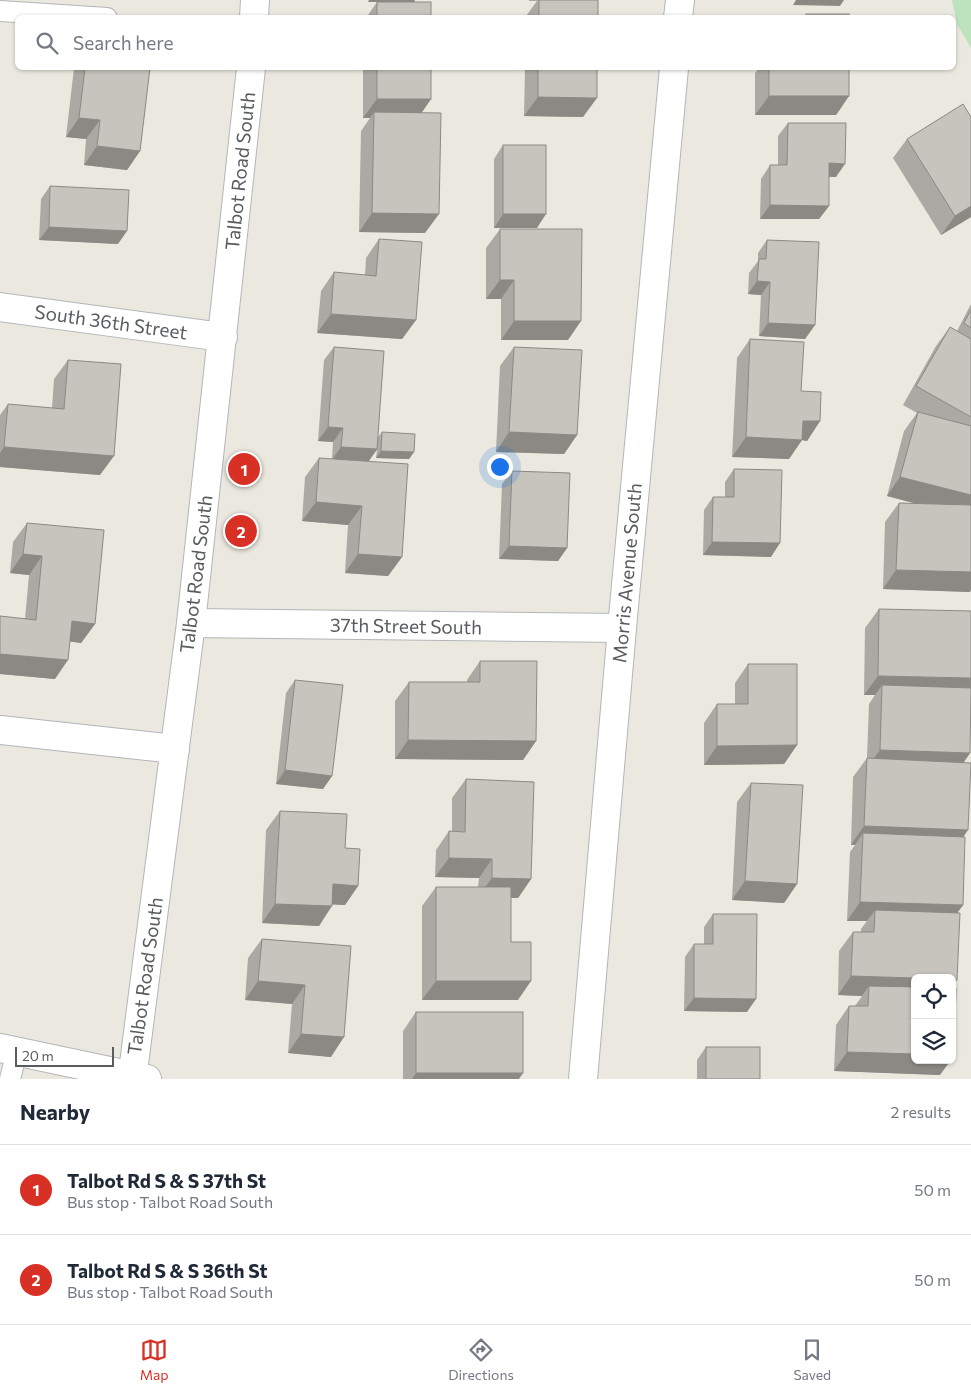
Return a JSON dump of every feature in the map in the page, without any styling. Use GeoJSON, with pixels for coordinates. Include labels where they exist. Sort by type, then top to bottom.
{"type":"FeatureCollection","features":[{"type":"Feature","properties":{"kind":"street"},"geometry":{"type":"LineString","coordinates":[[254,15],[255,0]]}},
{"type":"Feature","properties":{"kind":"street"},"geometry":{"type":"LineString","coordinates":[[678,15],[680,0]]}},
{"type":"Feature","properties":{"kind":"street","name":"Talbot Road South"},"geometry":{"type":"LineString","coordinates":[[137,1078],[191,623],[251,70]]}},
{"type":"Feature","properties":{"kind":"street","name":"Morris Avenue South"},"geometry":{"type":"LineString","coordinates":[[583,1079],[622,628],[674,70]]}},
{"type":"Feature","properties":{"kind":"street","name":"South 36th Street"},"geometry":{"type":"LineString","coordinates":[[0,306],[223,337]]}},
{"type":"Feature","properties":{"kind":"street","name":"37th Street South"},"geometry":{"type":"LineString","coordinates":[[191,623],[622,628]]}},
{"type":"Feature","properties":{"kind":"street"},"geometry":{"type":"LineString","coordinates":[[0,730],[175,749]]}},
{"type":"Feature","properties":{"kind":"street"},"geometry":{"type":"LineString","coordinates":[[8,1049],[137,1078]]}},
{"type":"Feature","properties":{"kind":"lane"},"geometry":{"type":"LineString","coordinates":[[0,11],[61,15]]}},
{"type":"Feature","properties":{"kind":"lane"},"geometry":{"type":"LineString","coordinates":[[8,1049],[10,1079]]}},
{"type":"Feature","properties":{"kind":"green space"},"geometry":{"type":"Polygon","coordinates":[[[952,0],[971,0],[971,48],[957,24],[952,0]]]}},
{"type":"Feature","properties":{"kind":"building"},"geometry":{"type":"Polygon","coordinates":[[[539,0],[598,0],[598,15],[539,15],[539,0]]]}},
{"type":"Feature","properties":{"kind":"building"},"geometry":{"type":"Polygon","coordinates":[[[377,2],[431,2],[431,15],[377,15],[377,2]]]}},
{"type":"Feature","properties":{"kind":"building"},"geometry":{"type":"Polygon","coordinates":[[[806,14],[849,14],[849,15],[806,14]]]}},
{"type":"Feature","properties":{"kind":"building"},"geometry":{"type":"Polygon","coordinates":[[[85,70],[150,70],[140,151],[97,146],[100,120],[79,118],[85,70]]]}},
{"type":"Feature","properties":{"kind":"building"},"geometry":{"type":"Polygon","coordinates":[[[377,70],[431,70],[431,99],[377,99],[377,70]]]}},
{"type":"Feature","properties":{"kind":"building"},"geometry":{"type":"Polygon","coordinates":[[[538,70],[597,70],[597,98],[538,97],[538,70]]]}},
{"type":"Feature","properties":{"kind":"building"},"geometry":{"type":"Polygon","coordinates":[[[769,70],[849,70],[849,96],[769,96],[769,70]]]}},
{"type":"Feature","properties":{"kind":"building"},"geometry":{"type":"Polygon","coordinates":[[[963,104],[971,117],[971,206],[955,216],[907,139],[963,104]]]}},
{"type":"Feature","properties":{"kind":"building"},"geometry":{"type":"Polygon","coordinates":[[[374,112],[441,113],[439,214],[372,213],[374,112]]]}},
{"type":"Feature","properties":{"kind":"building"},"geometry":{"type":"Polygon","coordinates":[[[788,123],[846,123],[845,164],[829,163],[829,206],[770,205],[770,165],[787,165],[788,123]]]}},
{"type":"Feature","properties":{"kind":"building"},"geometry":{"type":"Polygon","coordinates":[[[503,145],[546,145],[546,214],[503,214],[503,145]]]}},
{"type":"Feature","properties":{"kind":"building"},"geometry":{"type":"Polygon","coordinates":[[[50,186],[129,190],[127,231],[49,227],[50,186]]]}},
{"type":"Feature","properties":{"kind":"building"},"geometry":{"type":"Polygon","coordinates":[[[500,229],[582,229],[581,321],[514,321],[514,280],[500,280],[500,229]]]}},
{"type":"Feature","properties":{"kind":"building"},"geometry":{"type":"Polygon","coordinates":[[[379,239],[422,242],[416,320],[331,314],[334,272],[376,276],[379,239]]]}},
{"type":"Feature","properties":{"kind":"building"},"geometry":{"type":"Polygon","coordinates":[[[767,240],[819,242],[815,325],[768,323],[770,282],[757,281],[759,259],[766,259],[767,240]]]}},
{"type":"Feature","properties":{"kind":"building"},"geometry":{"type":"Polygon","coordinates":[[[971,310],[971,328],[964,323],[971,310]]]}},
{"type":"Feature","properties":{"kind":"building"},"geometry":{"type":"Polygon","coordinates":[[[950,327],[971,339],[971,417],[916,386],[950,327]]]}},
{"type":"Feature","properties":{"kind":"building"},"geometry":{"type":"Polygon","coordinates":[[[750,339],[804,342],[801,391],[821,392],[820,421],[803,421],[802,440],[746,437],[750,339]]]}},
{"type":"Feature","properties":{"kind":"building"},"geometry":{"type":"Polygon","coordinates":[[[334,347],[384,351],[377,449],[341,447],[343,428],[328,427],[334,347]]]}},
{"type":"Feature","properties":{"kind":"building"},"geometry":{"type":"Polygon","coordinates":[[[514,347],[582,350],[577,435],[509,432],[514,347]]]}},
{"type":"Feature","properties":{"kind":"building"},"geometry":{"type":"Polygon","coordinates":[[[68,360],[121,364],[114,456],[4,447],[8,404],[64,409],[68,360]]]}},
{"type":"Feature","properties":{"kind":"building"},"geometry":{"type":"Polygon","coordinates":[[[918,412],[971,426],[971,495],[900,477],[918,412]]]}},
{"type":"Feature","properties":{"kind":"building"},"geometry":{"type":"Polygon","coordinates":[[[382,432],[415,434],[414,452],[381,451],[382,432]]]}},
{"type":"Feature","properties":{"kind":"building"},"geometry":{"type":"Polygon","coordinates":[[[319,458],[408,464],[402,557],[358,554],[362,506],[316,502],[319,458]]]}},
{"type":"Feature","properties":{"kind":"building"},"geometry":{"type":"Polygon","coordinates":[[[734,469],[782,470],[780,543],[712,542],[713,497],[734,497],[734,469]]]}},
{"type":"Feature","properties":{"kind":"building"},"geometry":{"type":"Polygon","coordinates":[[[512,471],[570,473],[567,548],[509,546],[512,471]]]}},
{"type":"Feature","properties":{"kind":"building"},"geometry":{"type":"Polygon","coordinates":[[[899,503],[971,505],[971,572],[896,570],[899,503]]]}},
{"type":"Feature","properties":{"kind":"building"},"geometry":{"type":"Polygon","coordinates":[[[27,523],[104,530],[95,624],[72,621],[68,660],[0,654],[0,616],[36,620],[42,556],[23,554],[27,523]]]}},
{"type":"Feature","properties":{"kind":"building"},"geometry":{"type":"Polygon","coordinates":[[[879,609],[971,611],[971,678],[878,676],[879,609]]]}},
{"type":"Feature","properties":{"kind":"building"},"geometry":{"type":"Polygon","coordinates":[[[480,661],[537,661],[536,741],[408,740],[409,682],[480,682],[480,661]]]}},
{"type":"Feature","properties":{"kind":"building"},"geometry":{"type":"Polygon","coordinates":[[[748,664],[797,664],[797,745],[717,746],[717,704],[748,704],[748,664]]]}},
{"type":"Feature","properties":{"kind":"building"},"geometry":{"type":"Polygon","coordinates":[[[295,680],[343,685],[332,776],[285,770],[295,680]]]}},
{"type":"Feature","properties":{"kind":"building"},"geometry":{"type":"Polygon","coordinates":[[[882,685],[971,688],[970,753],[880,750],[882,685]]]}},
{"type":"Feature","properties":{"kind":"building"},"geometry":{"type":"Polygon","coordinates":[[[867,758],[971,763],[968,830],[864,826],[867,758]]]}},
{"type":"Feature","properties":{"kind":"building"},"geometry":{"type":"Polygon","coordinates":[[[466,779],[534,782],[531,879],[492,878],[492,859],[449,858],[449,831],[465,832],[466,779]]]}},
{"type":"Feature","properties":{"kind":"building"},"geometry":{"type":"Polygon","coordinates":[[[751,783],[803,785],[797,884],[745,881],[751,783]]]}},
{"type":"Feature","properties":{"kind":"building"},"geometry":{"type":"Polygon","coordinates":[[[280,811],[347,814],[345,848],[360,849],[358,886],[333,884],[332,906],[275,904],[280,811]]]}},
{"type":"Feature","properties":{"kind":"building"},"geometry":{"type":"Polygon","coordinates":[[[863,833],[965,837],[963,905],[860,902],[863,833]]]}},
{"type":"Feature","properties":{"kind":"building"},"geometry":{"type":"Polygon","coordinates":[[[436,887],[511,887],[511,942],[531,942],[531,981],[436,981],[436,887]]]}},
{"type":"Feature","properties":{"kind":"building"},"geometry":{"type":"Polygon","coordinates":[[[875,910],[960,913],[957,980],[956,974],[911,974],[911,978],[851,976],[853,932],[874,932],[875,910]]]}},
{"type":"Feature","properties":{"kind":"building"},"geometry":{"type":"Polygon","coordinates":[[[713,914],[757,914],[756,999],[694,998],[694,944],[713,944],[713,914]]]}},
{"type":"Feature","properties":{"kind":"building"},"geometry":{"type":"Polygon","coordinates":[[[262,939],[351,946],[344,1037],[301,1034],[305,985],[258,981],[262,939]]]}},
{"type":"Feature","properties":{"kind":"building"},"geometry":{"type":"Polygon","coordinates":[[[869,986],[911,987],[911,1054],[847,1052],[849,1006],[868,1006],[869,986]]]}},
{"type":"Feature","properties":{"kind":"building"},"geometry":{"type":"Polygon","coordinates":[[[416,1012],[523,1012],[523,1073],[416,1073],[416,1012]]]}},
{"type":"Feature","properties":{"kind":"building"},"geometry":{"type":"Polygon","coordinates":[[[706,1047],[760,1047],[760,1079],[706,1079],[706,1047]]]}},
{"type":"Feature","properties":{"kind":"place","name":"Talbot Rd S & S 37th St"},"geometry":{"type":"Point","coordinates":[244,469]}},
{"type":"Feature","properties":{"kind":"place","name":"Talbot Rd S & S 36th St"},"geometry":{"type":"Point","coordinates":[241,531]}}]}
